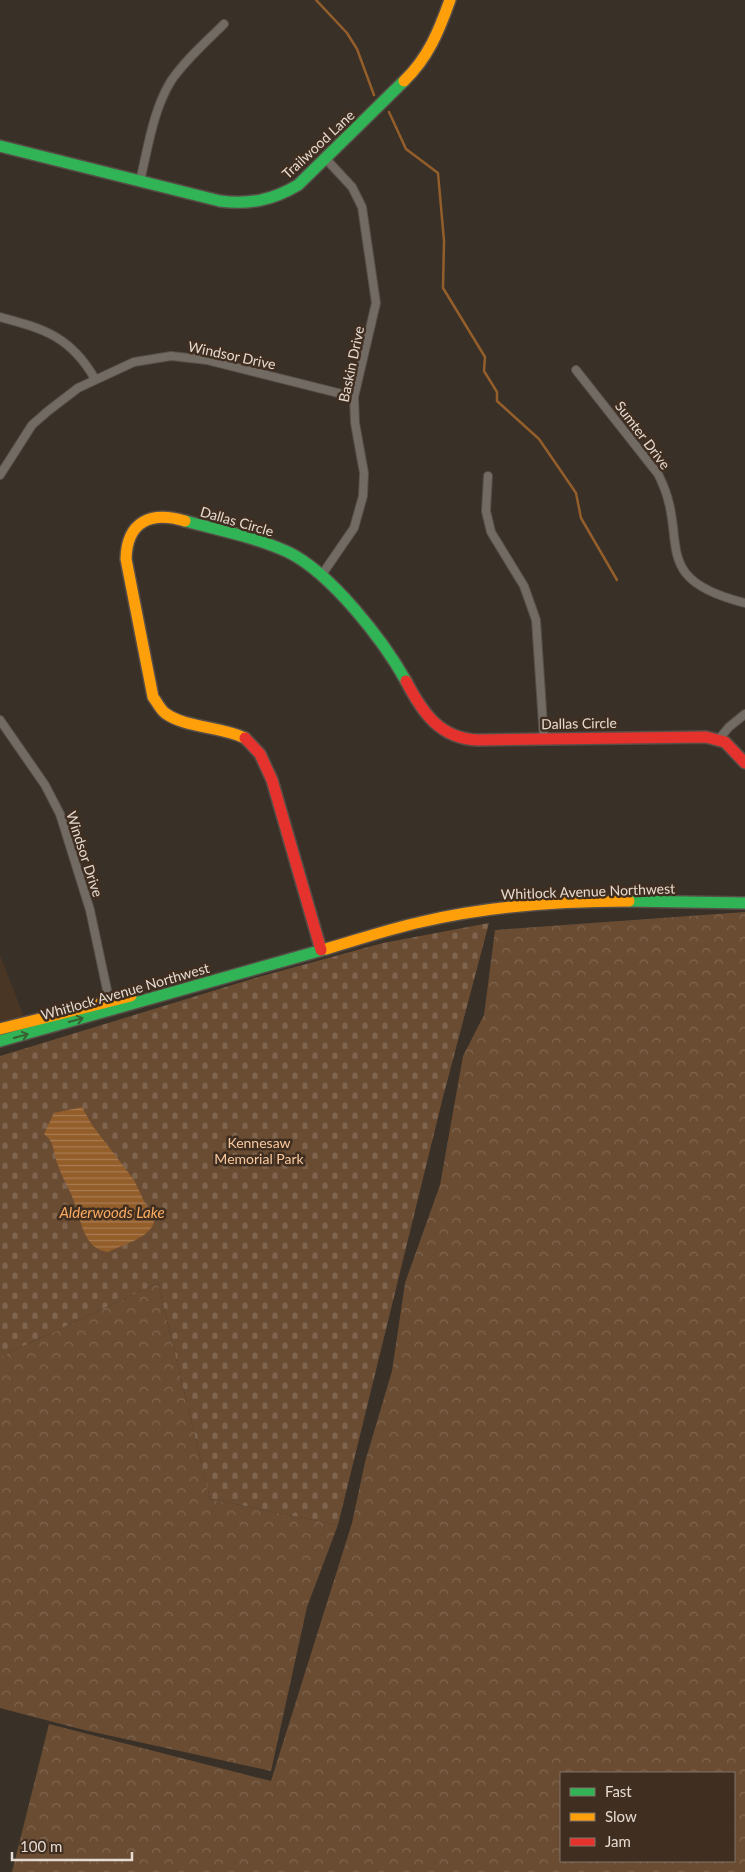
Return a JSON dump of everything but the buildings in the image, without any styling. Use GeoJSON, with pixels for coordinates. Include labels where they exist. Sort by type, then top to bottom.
{"type":"FeatureCollection","features":[{"type":"Feature","properties":{"kind":"main road","name":"Trailwood Lane"},"geometry":{"type":"LineString","coordinates":[[0,146],[220,201],[251,203],[274,198],[290,190],[326,159],[421,64],[437,38],[450,0]]}},
{"type":"Feature","properties":{"kind":"main road","name":"Dallas Circle"},"geometry":{"type":"LineString","coordinates":[[321,950],[272,780],[261,754],[249,741],[236,732],[221,727],[181,721],[163,712],[156,702],[151,690],[126,559],[126,546],[130,535],[139,524],[162,516],[285,551],[300,559],[321,576],[383,645],[428,718],[442,730],[456,738],[469,740],[692,736],[719,739]]}},
{"type":"Feature","properties":{"kind":"main road"},"geometry":{"type":"LineString","coordinates":[[719,739],[735,750],[745,763]]}},
{"type":"Feature","properties":{"kind":"main road","name":"Whitlock Avenue Northwest"},"geometry":{"type":"LineString","coordinates":[[0,1029],[110,1006],[421,922],[508,907],[595,903],[745,903]]}},
{"type":"Feature","properties":{"kind":"main road","name":"Whitlock Avenue Northwest"},"geometry":{"type":"LineString","coordinates":[[0,1041],[110,1006]]}},
{"type":"Feature","properties":{"kind":"street"},"geometry":{"type":"LineString","coordinates":[[140,181],[158,109],[166,90],[184,64],[224,24]]}},
{"type":"Feature","properties":{"kind":"street","name":"Baskin Drive"},"geometry":{"type":"LineString","coordinates":[[321,576],[354,528],[364,496],[364,472],[354,423],[354,397],[373,322],[375,292],[362,207],[352,187],[326,159]]}},
{"type":"Feature","properties":{"kind":"street"},"geometry":{"type":"LineString","coordinates":[[0,317],[41,329],[68,343],[86,364],[95,379]]}},
{"type":"Feature","properties":{"kind":"street","name":"Windsor Drive"},"geometry":{"type":"LineString","coordinates":[[0,475],[32,425],[71,393],[95,379],[134,362],[158,358],[190,357],[354,397]]}},
{"type":"Feature","properties":{"kind":"street","name":"Sumter Drive"},"geometry":{"type":"LineString","coordinates":[[576,370],[658,474],[666,492],[675,549],[683,571],[705,589],[745,603]]}},
{"type":"Feature","properties":{"kind":"street"},"geometry":{"type":"LineString","coordinates":[[488,476],[486,511],[491,532],[524,586],[536,620],[544,739]]}},
{"type":"Feature","properties":{"kind":"street"},"geometry":{"type":"LineString","coordinates":[[719,739],[729,727],[745,714]]}},
{"type":"Feature","properties":{"kind":"street","name":"Windsor Drive"},"geometry":{"type":"LineString","coordinates":[[0,720],[45,785],[60,814],[90,910],[110,1006]]}},
{"type":"Feature","properties":{"kind":"shaded area"},"geometry":{"type":"Polygon","coordinates":[[[0,955],[24,1017],[0,1022],[0,955]]]}},
{"type":"Feature","properties":{"kind":"green space"},"geometry":{"type":"Polygon","coordinates":[[[745,912],[745,1872],[12,1872],[49,1724],[271,1781],[352,1523],[365,1462],[392,1371],[405,1283],[440,1185],[463,1056],[484,1015],[495,930],[745,912]]]}},
{"type":"Feature","properties":{"kind":"green space","name":"Kennesaw Memorial Park"},"geometry":{"type":"Polygon","coordinates":[[[489,923],[442,1101],[338,1525],[210,1499],[158,1283],[0,1357],[0,1056],[262,976],[383,943],[489,923]]]}},
{"type":"Feature","properties":{"kind":"green space"},"geometry":{"type":"Polygon","coordinates":[[[158,1283],[210,1499],[338,1525],[307,1607],[271,1771],[84,1730],[0,1708],[0,1357],[158,1283]]]}},
{"type":"Feature","properties":{"kind":"water","name":"Alderwoods Lake"},"geometry":{"type":"Polygon","coordinates":[[[82,1107],[92,1125],[134,1180],[154,1222],[151,1228],[141,1237],[108,1252],[94,1246],[85,1234],[73,1199],[56,1161],[52,1144],[44,1134],[54,1113],[82,1107]]]}},
{"type":"Feature","properties":{"kind":"waterway"},"geometry":{"type":"LineString","coordinates":[[316,0],[347,33],[357,49],[374,95]]}},
{"type":"Feature","properties":{"kind":"waterway"},"geometry":{"type":"LineString","coordinates":[[389,112],[406,149],[438,173],[444,241],[443,288],[485,357],[484,371],[497,392],[497,401],[539,439],[576,493],[581,518],[617,580]]}},
{"type":"Feature","properties":{"kind":"traffic: fast"},"geometry":{"type":"LineString","coordinates":[[0,146],[220,201],[251,202],[270,198],[298,185],[404,81]]}},
{"type":"Feature","properties":{"kind":"traffic: fast"},"geometry":{"type":"LineString","coordinates":[[185,521],[263,542],[288,552],[304,562],[321,575],[354,609],[384,646],[406,681]]}},
{"type":"Feature","properties":{"kind":"traffic: fast"},"geometry":{"type":"LineString","coordinates":[[629,901],[745,903]]}},
{"type":"Feature","properties":{"kind":"traffic: fast"},"geometry":{"type":"LineString","coordinates":[[0,1041],[326,949]]}},
{"type":"Feature","properties":{"kind":"traffic: slow"},"geometry":{"type":"LineString","coordinates":[[404,81],[420,63],[432,44],[450,0]]}},
{"type":"Feature","properties":{"kind":"traffic: slow"},"geometry":{"type":"LineString","coordinates":[[185,521],[162,517],[143,522],[136,528],[127,546],[126,559],[153,697],[163,711],[173,718],[245,738]]}},
{"type":"Feature","properties":{"kind":"traffic: slow"},"geometry":{"type":"LineString","coordinates":[[326,949],[385,931],[472,912],[550,903],[629,901]]}},
{"type":"Feature","properties":{"kind":"traffic: slow"},"geometry":{"type":"LineString","coordinates":[[0,1029],[131,996]]}},
{"type":"Feature","properties":{"kind":"traffic: jam"},"geometry":{"type":"LineString","coordinates":[[406,681],[419,703],[434,722],[453,735],[465,738],[478,740],[706,737],[725,742],[745,763]]}},
{"type":"Feature","properties":{"kind":"traffic: jam"},"geometry":{"type":"LineString","coordinates":[[245,738],[260,754],[272,780],[321,950]]}}]}
